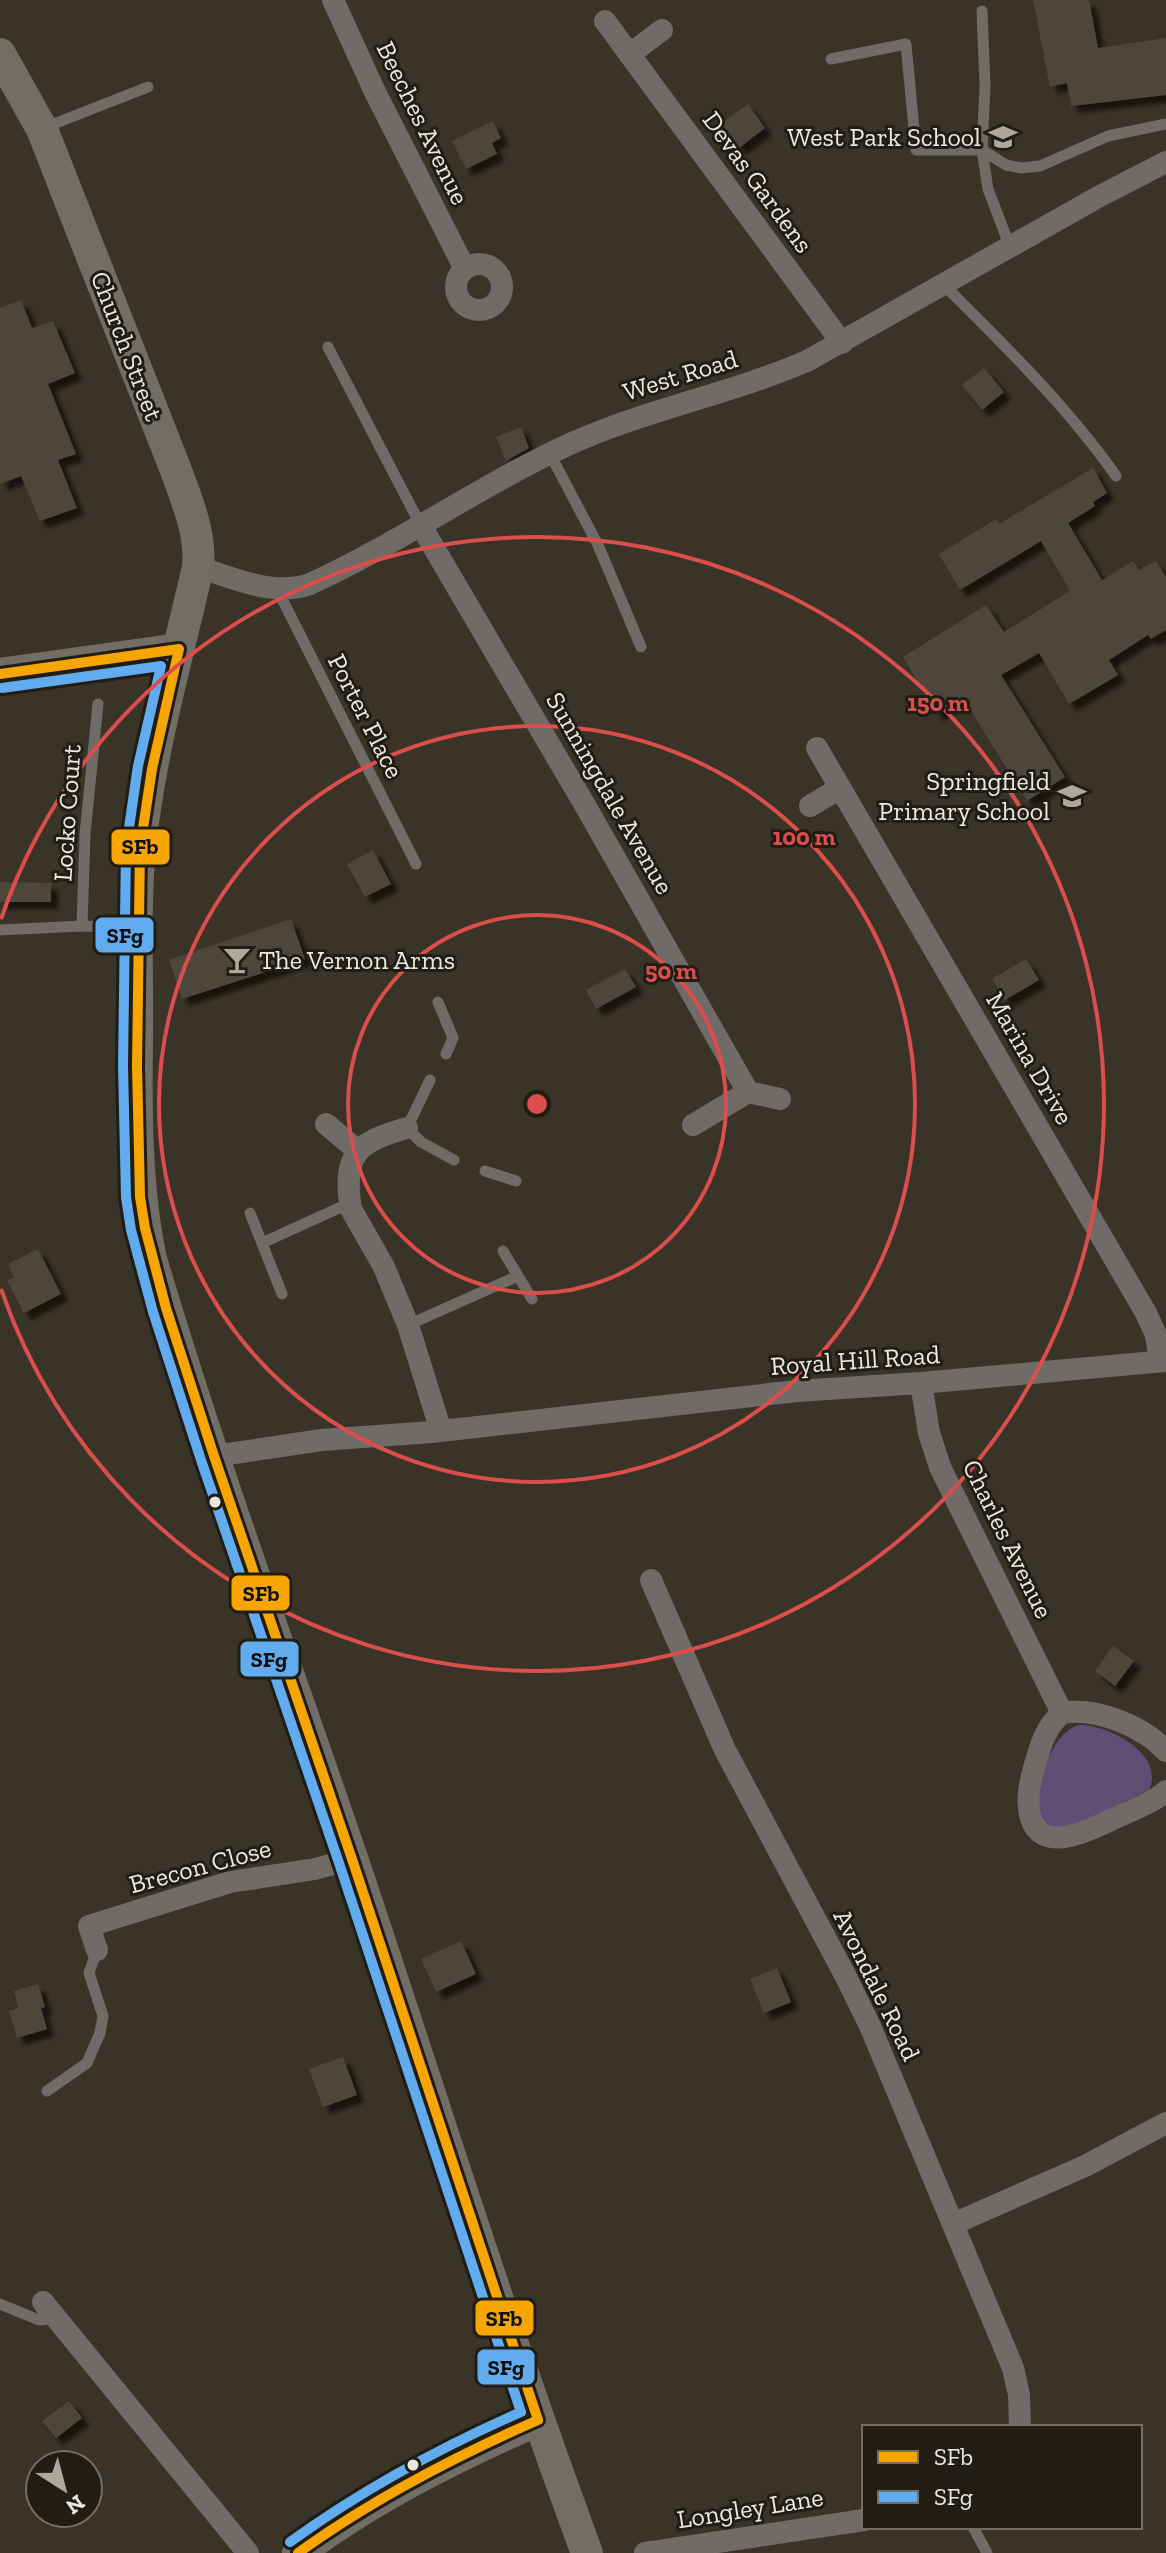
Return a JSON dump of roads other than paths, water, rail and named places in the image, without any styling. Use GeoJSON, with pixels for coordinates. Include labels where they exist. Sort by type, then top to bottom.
{"type":"FeatureCollection","features":[{"type":"Feature","properties":{"kind":"street","name":"Beeches Avenue"},"geometry":{"type":"LineString","coordinates":[[333,0],[375,92],[465,269]]}},
{"type":"Feature","properties":{"kind":"street","name":"Devas Gardens"},"geometry":{"type":"LineString","coordinates":[[605,21],[842,343]]}},
{"type":"Feature","properties":{"kind":"street"},"geometry":{"type":"LineString","coordinates":[[630,54],[662,30]]}},
{"type":"Feature","properties":{"kind":"street","name":"Church Street"},"geometry":{"type":"LineString","coordinates":[[0,54],[42,129],[191,513],[198,547],[198,567],[145,811],[140,848],[137,1076],[140,1197],[145,1228],[166,1308],[214,1456],[352,1859],[538,2420],[587,2553]]}},
{"type":"Feature","properties":{"kind":"street","name":"West Road"},"geometry":{"type":"LineString","coordinates":[[198,567],[277,589],[310,584],[550,454],[618,424],[774,375],[842,343],[1100,196],[1166,162]]}},
{"type":"Feature","properties":{"kind":"street","name":"Sunningdale Avenue"},"geometry":{"type":"LineString","coordinates":[[420,524],[594,820],[748,1092]]}},
{"type":"Feature","properties":{"kind":"street"},"geometry":{"type":"LineString","coordinates":[[0,674],[179,649]]}},
{"type":"Feature","properties":{"kind":"street","name":"Marina Drive"},"geometry":{"type":"LineString","coordinates":[[817,748],[1153,1324],[1163,1361]]}},
{"type":"Feature","properties":{"kind":"street"},"geometry":{"type":"LineString","coordinates":[[810,806],[840,788]]}},
{"type":"Feature","properties":{"kind":"street"},"geometry":{"type":"LineString","coordinates":[[693,1125],[748,1092],[780,1099]]}},
{"type":"Feature","properties":{"kind":"street"},"geometry":{"type":"LineString","coordinates":[[326,1124],[357,1150]]}},
{"type":"Feature","properties":{"kind":"street"},"geometry":{"type":"LineString","coordinates":[[407,1128],[385,1134],[357,1150],[351,1163],[350,1203],[384,1267],[408,1325],[441,1431]]}},
{"type":"Feature","properties":{"kind":"street","name":"Royal Hill Road"},"geometry":{"type":"LineString","coordinates":[[214,1456],[322,1440],[441,1431],[797,1391],[1163,1361]]}},
{"type":"Feature","properties":{"kind":"street","name":"Charles Avenue"},"geometry":{"type":"LineString","coordinates":[[921,1383],[929,1433],[940,1467],[1062,1713]]}},
{"type":"Feature","properties":{"kind":"street","name":"Avondale Road"},"geometry":{"type":"LineString","coordinates":[[651,1580],[725,1750],[865,2015],[1013,2368],[1019,2395],[1020,2425]]}},
{"type":"Feature","properties":{"kind":"street"},"geometry":{"type":"LineString","coordinates":[[1166,1751],[1148,1736],[1113,1720],[1082,1711],[1062,1713],[1046,1733],[1028,1787],[1029,1810],[1038,1831],[1053,1837],[1072,1836],[1109,1821],[1166,1791]]}},
{"type":"Feature","properties":{"kind":"street","name":"Brecon Close"},"geometry":{"type":"LineString","coordinates":[[97,1950],[89,1926],[230,1882],[315,1869],[352,1859]]}},
{"type":"Feature","properties":{"kind":"street"},"geometry":{"type":"LineString","coordinates":[[953,2224],[1164,2129]]}},
{"type":"Feature","properties":{"kind":"street"},"geometry":{"type":"LineString","coordinates":[[50,2310],[248,2553]]}},
{"type":"Feature","properties":{"kind":"street"},"geometry":{"type":"LineString","coordinates":[[298,2553],[342,2521],[398,2488],[464,2452],[538,2420]]}},
{"type":"Feature","properties":{"kind":"street","name":"Longley Lane"},"geometry":{"type":"LineString","coordinates":[[645,2553],[862,2520]]}},
{"type":"Feature","properties":{"kind":"lane"},"geometry":{"type":"LineString","coordinates":[[982,11],[985,86],[982,150],[988,189],[1010,247]]}},
{"type":"Feature","properties":{"kind":"lane"},"geometry":{"type":"LineString","coordinates":[[831,59],[906,44],[916,150],[982,150],[1006,165],[1022,168],[1040,166],[1108,136],[1166,124]]}},
{"type":"Feature","properties":{"kind":"lane"},"geometry":{"type":"LineString","coordinates":[[42,129],[148,87]]}},
{"type":"Feature","properties":{"kind":"lane"},"geometry":{"type":"LineString","coordinates":[[944,285],[1041,381],[1085,432],[1116,476]]}},
{"type":"Feature","properties":{"kind":"lane"},"geometry":{"type":"LineString","coordinates":[[328,347],[420,524]]}},
{"type":"Feature","properties":{"kind":"lane"},"geometry":{"type":"LineString","coordinates":[[550,454],[598,545],[641,647]]}},
{"type":"Feature","properties":{"kind":"lane","name":"Porter Place"},"geometry":{"type":"LineString","coordinates":[[277,589],[416,864]]}},
{"type":"Feature","properties":{"kind":"lane","name":"Locko Court"},"geometry":{"type":"LineString","coordinates":[[82,926],[85,834],[98,704]]}},
{"type":"Feature","properties":{"kind":"lane"},"geometry":{"type":"LineString","coordinates":[[0,930],[138,927]]}},
{"type":"Feature","properties":{"kind":"lane"},"geometry":{"type":"LineString","coordinates":[[438,1002],[453,1038],[446,1054]]}},
{"type":"Feature","properties":{"kind":"lane"},"geometry":{"type":"LineString","coordinates":[[430,1080],[407,1128],[421,1142],[454,1160]]}},
{"type":"Feature","properties":{"kind":"lane"},"geometry":{"type":"LineString","coordinates":[[485,1171],[516,1181]]}},
{"type":"Feature","properties":{"kind":"lane"},"geometry":{"type":"LineString","coordinates":[[262,1243],[350,1203]]}},
{"type":"Feature","properties":{"kind":"lane"},"geometry":{"type":"LineString","coordinates":[[250,1213],[282,1294]]}},
{"type":"Feature","properties":{"kind":"lane"},"geometry":{"type":"LineString","coordinates":[[503,1251],[532,1299]]}},
{"type":"Feature","properties":{"kind":"lane"},"geometry":{"type":"LineString","coordinates":[[408,1325],[518,1276]]}},
{"type":"Feature","properties":{"kind":"lane"},"geometry":{"type":"LineString","coordinates":[[47,2091],[87,2063],[100,2033],[103,2016],[89,1973],[97,1950]]}},
{"type":"Feature","properties":{"kind":"lane"},"geometry":{"type":"LineString","coordinates":[[0,2304],[39,2320],[50,2310]]}},
{"type":"Feature","properties":{"kind":"lane"},"geometry":{"type":"LineString","coordinates":[[974,2529],[987,2553]]}},
{"type":"Feature","properties":{"kind":"place","name":"West Park School"},"geometry":{"type":"Point","coordinates":[1003,137]}},
{"type":"Feature","properties":{"kind":"place","name":"Springfield Primary School"},"geometry":{"type":"Point","coordinates":[1072,796]}},
{"type":"Feature","properties":{"kind":"place","name":"The Vernon Arms"},"geometry":{"type":"Point","coordinates":[237,960]}}]}
